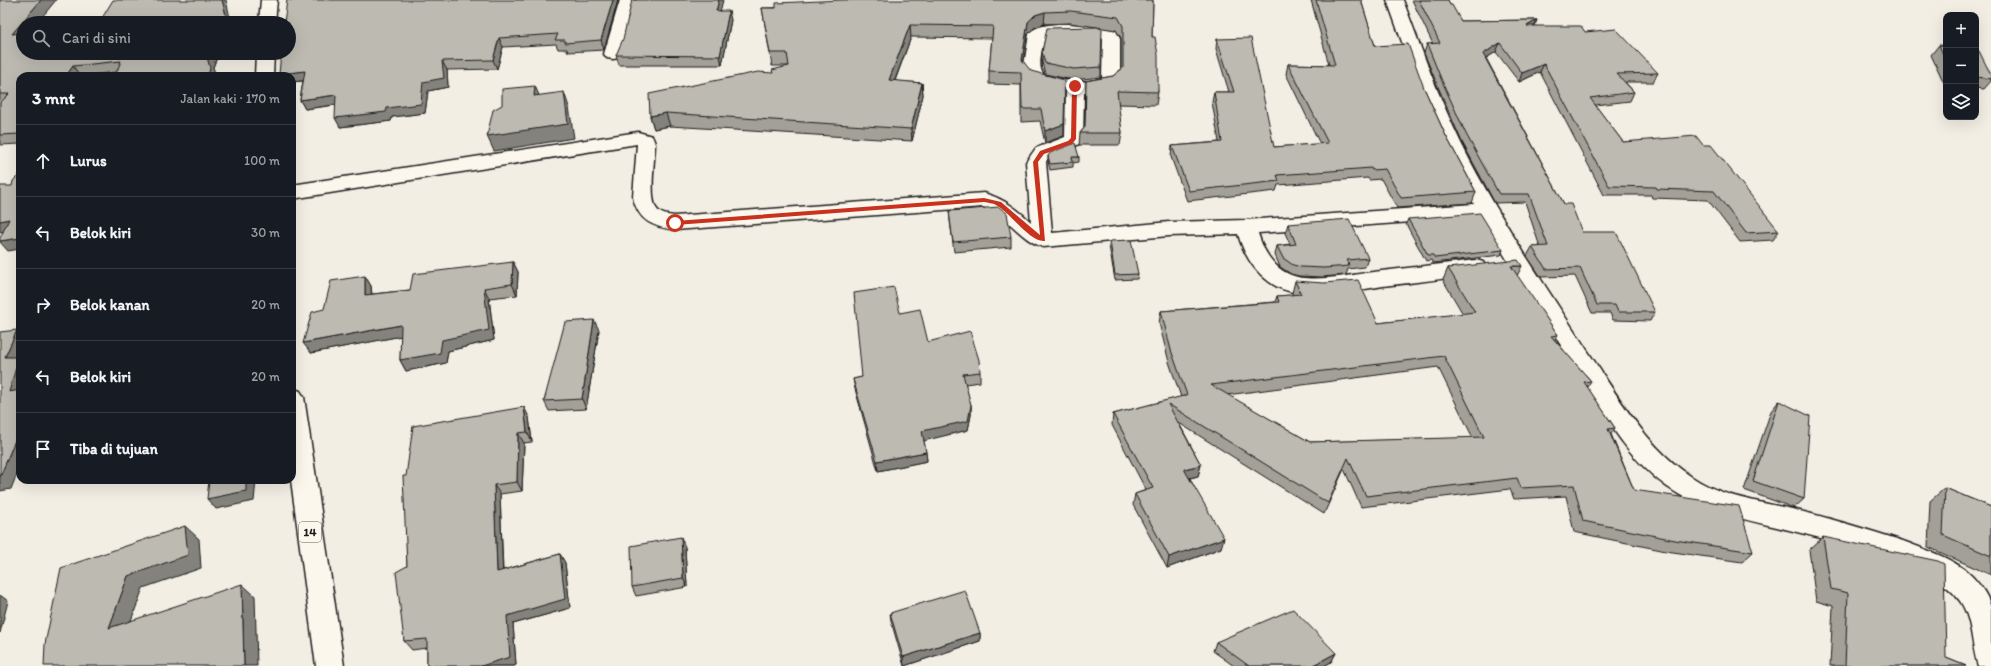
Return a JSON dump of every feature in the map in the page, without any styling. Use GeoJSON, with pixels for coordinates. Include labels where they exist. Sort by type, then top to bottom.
{"type":"FeatureCollection","features":[{"type":"Feature","properties":{"kind":"main road"},"geometry":{"type":"LineString","coordinates":[[268,16],[269,0]]}},
{"type":"Feature","properties":{"kind":"main road"},"geometry":{"type":"LineString","coordinates":[[613,54],[628,0]]}},
{"type":"Feature","properties":{"kind":"main road"},"geometry":{"type":"LineString","coordinates":[[1395,0],[1436,110],[1486,210],[1632,438],[1662,469],[1693,490],[1722,503],[1805,522],[1879,544],[1924,560],[1956,578],[1969,593],[1982,623],[1991,664]]}},
{"type":"Feature","properties":{"kind":"main road"},"geometry":{"type":"LineString","coordinates":[[1045,30],[1098,31],[1108,33],[1112,36],[1110,82],[1101,86],[1075,86],[1042,82],[1033,74],[1037,34],[1045,30]]}},
{"type":"Feature","properties":{"kind":"main road"},"geometry":{"type":"LineString","coordinates":[[264,72],[265,60]]}},
{"type":"Feature","properties":{"kind":"main road"},"geometry":{"type":"LineString","coordinates":[[1043,240],[1036,162],[1042,152],[1070,143],[1074,139],[1075,86]]}},
{"type":"Feature","properties":{"kind":"main road"},"geometry":{"type":"LineString","coordinates":[[296,191],[638,138],[645,140],[646,142],[643,197],[644,206],[653,218],[663,222],[690,223],[984,200],[999,204],[1033,234],[1043,240],[1169,228],[1246,227],[1486,210]]}},
{"type":"Feature","properties":{"kind":"main road"},"geometry":{"type":"LineString","coordinates":[[1246,227],[1253,251],[1264,265],[1282,280],[1298,285],[1330,285],[1518,262]]}},
{"type":"Feature","properties":{"kind":"main road","name":"14"},"geometry":{"type":"LineString","coordinates":[[296,425],[330,666]]}},
{"type":"Feature","properties":{"kind":"building"},"geometry":{"type":"Polygon","coordinates":[[[0,0],[41,0],[27,16],[16,16],[16,29],[12,34],[16,34],[16,60],[208,60],[210,68],[209,72],[117,72],[121,61],[73,66],[69,72],[16,72],[16,134],[0,135],[0,103],[9,94],[0,94],[0,0]]]}},
{"type":"Feature","properties":{"kind":"building"},"geometry":{"type":"Polygon","coordinates":[[[113,0],[222,0],[226,16],[103,16],[113,0]]]}},
{"type":"Feature","properties":{"kind":"building"},"geometry":{"type":"Polygon","coordinates":[[[287,0],[613,0],[601,40],[565,43],[565,40],[555,40],[558,34],[499,38],[493,60],[442,61],[444,78],[423,82],[421,104],[387,108],[386,112],[335,118],[336,95],[300,100],[305,71],[279,72],[280,60],[296,60],[296,16],[285,16],[287,0]]]}},
{"type":"Feature","properties":{"kind":"building"},"geometry":{"type":"Polygon","coordinates":[[[632,0],[719,0],[716,11],[729,11],[720,56],[616,55],[623,39],[632,0]]]}},
{"type":"Feature","properties":{"kind":"building"},"geometry":{"type":"Polygon","coordinates":[[[842,0],[1153,0],[1152,37],[1155,37],[1158,55],[1158,92],[1117,91],[1122,133],[1080,133],[1085,127],[1086,81],[1113,76],[1123,68],[1123,26],[1118,17],[1071,11],[1045,12],[1035,15],[1028,22],[1022,60],[1031,71],[1065,80],[1064,124],[1045,131],[1041,109],[1022,109],[1021,72],[989,71],[993,26],[910,25],[889,80],[922,83],[911,129],[666,113],[650,116],[649,94],[758,72],[773,73],[772,70],[789,66],[787,53],[770,53],[762,8],[776,8],[776,3],[842,0]]]}},
{"type":"Feature","properties":{"kind":"building"},"geometry":{"type":"Polygon","coordinates":[[[1316,0],[1361,0],[1375,46],[1408,44],[1424,88],[1445,134],[1476,192],[1401,198],[1385,169],[1372,170],[1371,168],[1277,175],[1279,181],[1189,191],[1172,146],[1222,142],[1214,92],[1234,92],[1217,39],[1251,38],[1274,147],[1328,143],[1288,64],[1335,65],[1316,0]]]}},
{"type":"Feature","properties":{"kind":"building"},"geometry":{"type":"Polygon","coordinates":[[[1419,0],[1448,0],[1461,21],[1537,20],[1527,26],[1581,26],[1585,32],[1616,29],[1658,73],[1617,74],[1634,92],[1590,98],[1623,142],[1696,136],[1703,145],[1711,145],[1779,231],[1746,233],[1714,191],[1657,189],[1656,187],[1609,186],[1544,64],[1522,73],[1500,43],[1483,54],[1564,204],[1571,204],[1582,232],[1616,232],[1655,312],[1618,312],[1615,305],[1597,305],[1580,268],[1546,269],[1532,247],[1548,246],[1529,194],[1499,194],[1466,134],[1442,81],[1427,44],[1440,43],[1419,0]]]}},
{"type":"Feature","properties":{"kind":"building"},"geometry":{"type":"Polygon","coordinates":[[[1097,27],[1102,29],[1101,67],[1074,69],[1045,63],[1042,52],[1047,28],[1097,27]]]}},
{"type":"Feature","properties":{"kind":"building"},"geometry":{"type":"Polygon","coordinates":[[[1939,45],[1943,46],[1943,54],[1939,45]]]}},
{"type":"Feature","properties":{"kind":"building"},"geometry":{"type":"Polygon","coordinates":[[[1979,51],[1991,75],[1991,79],[1979,77],[1979,51]]]}},
{"type":"Feature","properties":{"kind":"building"},"geometry":{"type":"Polygon","coordinates":[[[535,86],[534,96],[564,92],[568,124],[487,136],[493,110],[502,105],[502,89],[535,86]]]}},
{"type":"Feature","properties":{"kind":"building"},"geometry":{"type":"Polygon","coordinates":[[[1075,143],[1079,157],[1072,157],[1073,162],[1050,164],[1048,156],[1050,153],[1075,143]]]}},
{"type":"Feature","properties":{"kind":"building"},"geometry":{"type":"Polygon","coordinates":[[[16,178],[16,239],[0,241],[9,219],[0,221],[0,186],[12,186],[13,181],[16,178]]]}},
{"type":"Feature","properties":{"kind":"building"},"geometry":{"type":"Polygon","coordinates":[[[999,207],[1007,213],[1011,237],[953,242],[949,211],[999,207]]]}},
{"type":"Feature","properties":{"kind":"building"},"geometry":{"type":"Polygon","coordinates":[[[1480,213],[1503,250],[1435,258],[1433,255],[1428,255],[1408,219],[1480,213]]]}},
{"type":"Feature","properties":{"kind":"building"},"geometry":{"type":"Polygon","coordinates":[[[1349,219],[1368,258],[1347,260],[1349,266],[1324,268],[1301,267],[1293,265],[1283,258],[1277,246],[1296,244],[1288,224],[1349,219]]]}},
{"type":"Feature","properties":{"kind":"building"},"geometry":{"type":"Polygon","coordinates":[[[1131,240],[1138,274],[1115,275],[1110,241],[1131,240]]]}},
{"type":"Feature","properties":{"kind":"building"},"geometry":{"type":"Polygon","coordinates":[[[1518,260],[1522,266],[1511,266],[1558,335],[1551,336],[1591,381],[1584,382],[1615,428],[1608,429],[1634,490],[1739,506],[1753,552],[1675,540],[1583,521],[1574,485],[1521,488],[1517,478],[1366,496],[1348,458],[1328,503],[1168,404],[1201,465],[1184,469],[1224,538],[1169,557],[1135,494],[1153,488],[1113,414],[1187,395],[1171,350],[1161,311],[1279,302],[1277,296],[1301,294],[1295,281],[1324,283],[1358,280],[1378,323],[1475,312],[1448,268],[1518,260]],[[1444,356],[1211,385],[1310,442],[1484,437],[1444,356]]]}},
{"type":"Feature","properties":{"kind":"building"},"geometry":{"type":"Polygon","coordinates":[[[513,262],[512,284],[484,288],[489,330],[442,340],[440,353],[400,360],[401,325],[303,343],[312,312],[324,309],[331,281],[365,276],[365,295],[410,290],[413,274],[513,262]]]}},
{"type":"Feature","properties":{"kind":"building"},"geometry":{"type":"Polygon","coordinates":[[[894,287],[900,313],[920,309],[928,342],[970,331],[979,360],[980,372],[963,374],[971,405],[968,421],[922,431],[926,452],[877,461],[853,379],[862,377],[854,293],[894,287]]]}},
{"type":"Feature","properties":{"kind":"building"},"geometry":{"type":"Polygon","coordinates":[[[594,320],[582,399],[544,401],[565,322],[594,320]]]}},
{"type":"Feature","properties":{"kind":"building"},"geometry":{"type":"Polygon","coordinates":[[[16,330],[5,357],[16,357],[16,368],[9,392],[16,391],[16,438],[0,477],[0,332],[16,330]]]}},
{"type":"Feature","properties":{"kind":"building"},"geometry":{"type":"Polygon","coordinates":[[[1779,401],[1810,416],[1804,499],[1753,481],[1779,401]]]}},
{"type":"Feature","properties":{"kind":"building"},"geometry":{"type":"Polygon","coordinates":[[[524,407],[527,432],[518,433],[517,482],[494,485],[497,572],[560,554],[565,599],[507,616],[510,657],[481,666],[427,666],[427,639],[404,641],[396,572],[407,566],[403,476],[406,476],[413,426],[524,407]]]}},
{"type":"Feature","properties":{"kind":"building"},"geometry":{"type":"Polygon","coordinates":[[[209,484],[246,484],[246,491],[207,499],[209,484]]]}},
{"type":"Feature","properties":{"kind":"building"},"geometry":{"type":"Polygon","coordinates":[[[1945,488],[1991,507],[1991,556],[1943,535],[1945,488]]]}},
{"type":"Feature","properties":{"kind":"building"},"geometry":{"type":"Polygon","coordinates":[[[185,526],[188,555],[128,576],[109,628],[242,584],[244,666],[44,666],[45,644],[61,568],[185,526]]]}},
{"type":"Feature","properties":{"kind":"building"},"geometry":{"type":"Polygon","coordinates":[[[681,537],[683,578],[632,587],[631,546],[681,537]]]}},
{"type":"Feature","properties":{"kind":"building"},"geometry":{"type":"Polygon","coordinates":[[[1823,537],[1938,561],[1944,564],[1946,658],[1966,666],[1845,666],[1848,593],[1831,589],[1823,537]]]}},
{"type":"Feature","properties":{"kind":"building"},"geometry":{"type":"Polygon","coordinates":[[[965,590],[980,633],[903,657],[890,613],[965,590]]]}},
{"type":"Feature","properties":{"kind":"building"},"geometry":{"type":"Polygon","coordinates":[[[1293,609],[1336,653],[1312,666],[1249,666],[1216,642],[1293,609]]]}},
{"type":"Feature","properties":{"kind":"route"},"geometry":{"type":"LineString","coordinates":[[675,223],[984,200],[999,204],[1033,234],[1043,240],[1036,162],[1037,157],[1048,149],[1070,143],[1074,139],[1075,86]]}}]}
